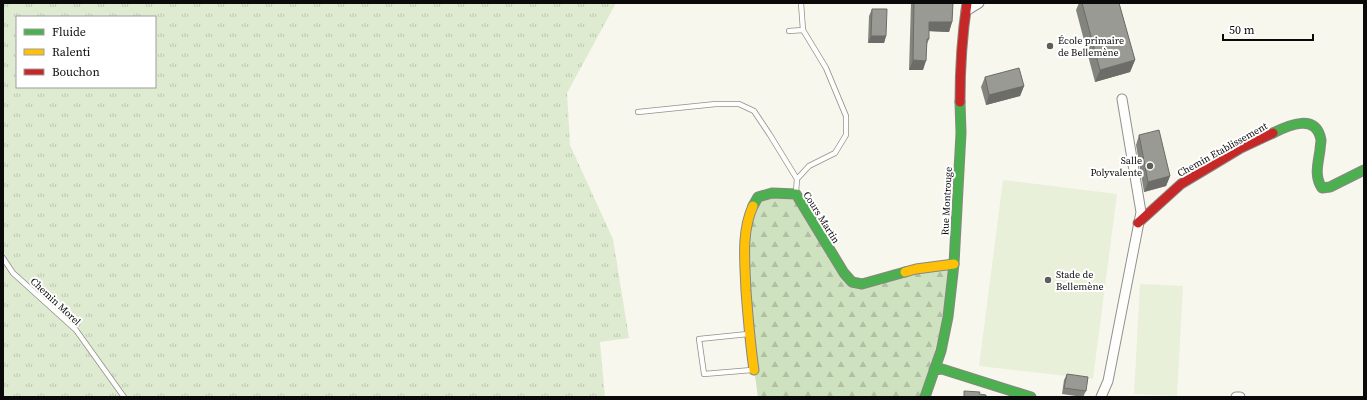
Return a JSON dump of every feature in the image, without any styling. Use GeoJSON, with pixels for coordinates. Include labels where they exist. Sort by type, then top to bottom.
{"type":"FeatureCollection","features":[{"type":"Feature","properties":{"kind":"street"},"geometry":{"type":"LineString","coordinates":[[967,7],[979,3]]}},
{"type":"Feature","properties":{"kind":"street","name":"Rue Montrouge"},"geometry":{"type":"LineString","coordinates":[[925,397],[941,351],[948,317],[954,264],[961,134],[960,78],[963,28],[967,7]]}},
{"type":"Feature","properties":{"kind":"street"},"geometry":{"type":"LineString","coordinates":[[1101,397],[1108,381],[1138,224],[1142,212],[1122,99]]}},
{"type":"Feature","properties":{"kind":"street","name":"Chemin Etablissement"},"geometry":{"type":"LineString","coordinates":[[1138,224],[1181,184],[1241,148],[1279,130],[1297,124],[1306,123],[1314,127],[1318,133],[1321,141],[1316,175],[1322,188],[1330,187],[1364,170]]}},
{"type":"Feature","properties":{"kind":"street","name":"Cours Martin"},"geometry":{"type":"LineString","coordinates":[[754,370],[749,334],[744,254],[746,232],[750,213],[758,196],[772,193],[796,194],[844,273],[852,282],[862,284],[916,269],[954,264]]}},
{"type":"Feature","properties":{"kind":"street"},"geometry":{"type":"LineString","coordinates":[[934,370],[942,369],[1003,392],[1031,397]]}},
{"type":"Feature","properties":{"kind":"lane"},"geometry":{"type":"LineString","coordinates":[[797,179],[809,166],[835,153],[846,135],[846,116],[826,68],[803,30],[801,3]]}},
{"type":"Feature","properties":{"kind":"lane"},"geometry":{"type":"LineString","coordinates":[[789,31],[803,30]]}},
{"type":"Feature","properties":{"kind":"lane"},"geometry":{"type":"LineString","coordinates":[[638,112],[716,104],[739,104],[754,111],[797,179],[796,194]]}},
{"type":"Feature","properties":{"kind":"lane","name":"Chemin Morel"},"geometry":{"type":"LineString","coordinates":[[3,258],[13,273],[76,330],[124,397]]}},
{"type":"Feature","properties":{"kind":"lane"},"geometry":{"type":"LineString","coordinates":[[749,334],[699,339],[704,374],[754,370]]}},
{"type":"Feature","properties":{"kind":"green space"},"geometry":{"type":"Polygon","coordinates":[[[3,3],[616,3],[567,93],[570,145],[613,239],[629,338],[600,342],[605,397],[3,397],[3,3]]]}},
{"type":"Feature","properties":{"kind":"green space","name":"Stade de Bellemène"},"geometry":{"type":"Polygon","coordinates":[[[1003,180],[1117,194],[1093,379],[979,366],[1003,180]]]}},
{"type":"Feature","properties":{"kind":"green space"},"geometry":{"type":"Polygon","coordinates":[[[796,194],[852,282],[954,264],[925,397],[758,397],[749,334],[744,253],[758,197],[796,194]]]}},
{"type":"Feature","properties":{"kind":"green space"},"geometry":{"type":"Polygon","coordinates":[[[1140,284],[1183,286],[1177,396],[1134,394],[1140,284]]]}},
{"type":"Feature","properties":{"kind":"building"},"geometry":{"type":"Polygon","coordinates":[[[914,3],[953,3],[952,22],[929,22],[929,39],[927,39],[926,61],[913,60],[914,3]]]}},
{"type":"Feature","properties":{"kind":"building"},"geometry":{"type":"Polygon","coordinates":[[[1082,3],[1119,3],[1135,60],[1100,70],[1082,3]]]}},
{"type":"Feature","properties":{"kind":"building"},"geometry":{"type":"Polygon","coordinates":[[[872,9],[887,9],[886,36],[871,36],[872,9]]]}},
{"type":"Feature","properties":{"kind":"building"},"geometry":{"type":"Polygon","coordinates":[[[1019,68],[1024,86],[989,95],[985,77],[1019,68]]]}},
{"type":"Feature","properties":{"kind":"building"},"geometry":{"type":"Polygon","coordinates":[[[1159,130],[1170,176],[1148,182],[1139,135],[1159,130]]]}},
{"type":"Feature","properties":{"kind":"building"},"geometry":{"type":"Polygon","coordinates":[[[1067,374],[1088,377],[1086,391],[1064,388],[1067,374]]]}},
{"type":"Feature","properties":{"kind":"building"},"geometry":{"type":"Polygon","coordinates":[[[964,391],[980,392],[979,394],[986,395],[986,397],[964,397],[964,391]]]}},
{"type":"Feature","properties":{"kind":"traffic: fast"},"geometry":{"type":"LineString","coordinates":[[925,397],[941,351],[948,317],[954,264],[961,133],[960,102]]}},
{"type":"Feature","properties":{"kind":"traffic: fast"},"geometry":{"type":"LineString","coordinates":[[1273,133],[1301,123],[1314,126],[1321,140],[1317,174],[1322,188],[1330,187],[1364,170]]}},
{"type":"Feature","properties":{"kind":"traffic: fast"},"geometry":{"type":"LineString","coordinates":[[753,206],[758,197],[772,193],[796,194],[844,273],[852,282],[862,284],[905,272]]}},
{"type":"Feature","properties":{"kind":"traffic: fast"},"geometry":{"type":"LineString","coordinates":[[934,370],[942,369],[1031,397]]}},
{"type":"Feature","properties":{"kind":"traffic: slow"},"geometry":{"type":"LineString","coordinates":[[753,206],[749,216],[745,237],[745,259],[748,320],[754,370]]}},
{"type":"Feature","properties":{"kind":"traffic: slow"},"geometry":{"type":"LineString","coordinates":[[905,272],[954,264]]}},
{"type":"Feature","properties":{"kind":"traffic: jam"},"geometry":{"type":"LineString","coordinates":[[960,102],[960,77],[967,3]]}},
{"type":"Feature","properties":{"kind":"traffic: jam"},"geometry":{"type":"LineString","coordinates":[[1138,223],[1181,184],[1241,148],[1273,133]]}},
{"type":"Feature","properties":{"kind":"place","name":"École primaire de Bellemène"},"geometry":{"type":"Point","coordinates":[1050,46]}},
{"type":"Feature","properties":{"kind":"place","name":"Salle Polyvalente"},"geometry":{"type":"Point","coordinates":[1150,166]}},
{"type":"Feature","properties":{"kind":"place","name":"Stade de Bellemène"},"geometry":{"type":"Point","coordinates":[1048,280]}}]}
